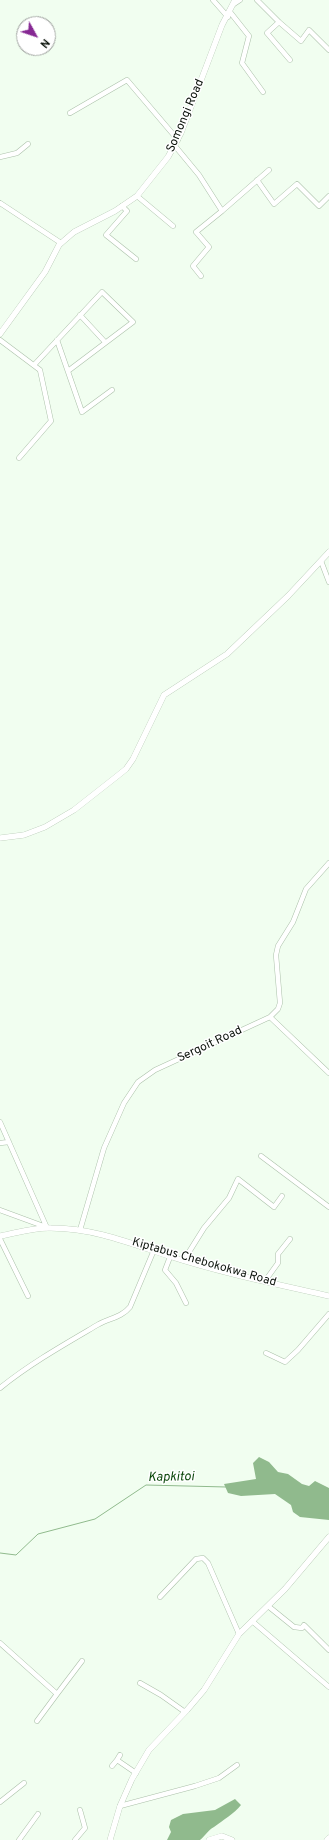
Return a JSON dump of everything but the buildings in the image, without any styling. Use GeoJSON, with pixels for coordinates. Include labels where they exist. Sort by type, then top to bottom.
{"type":"FeatureCollection","features":[{"type":"Feature","properties":{"kind":"street"},"geometry":{"type":"LineString","coordinates":[[213,0],[249,36],[242,63],[263,92]]}},
{"type":"Feature","properties":{"kind":"street"},"geometry":{"type":"LineString","coordinates":[[235,2],[240,0]]}},
{"type":"Feature","properties":{"kind":"street"},"geometry":{"type":"LineString","coordinates":[[257,0],[301,41],[309,30],[329,50]]}},
{"type":"Feature","properties":{"kind":"street","name":"Somongi Road"},"geometry":{"type":"LineString","coordinates":[[0,334],[45,272],[61,243],[74,232],[122,206],[137,196],[175,146],[222,25],[235,2]]}},
{"type":"Feature","properties":{"kind":"street"},"geometry":{"type":"LineString","coordinates":[[279,22],[267,33],[290,60]]}},
{"type":"Feature","properties":{"kind":"street"},"geometry":{"type":"LineString","coordinates":[[70,113],[127,80],[178,140]]}},
{"type":"Feature","properties":{"kind":"street"},"geometry":{"type":"LineString","coordinates":[[0,157],[17,152],[28,144]]}},
{"type":"Feature","properties":{"kind":"street"},"geometry":{"type":"LineString","coordinates":[[175,146],[199,175],[222,211]]}},
{"type":"Feature","properties":{"kind":"street"},"geometry":{"type":"LineString","coordinates":[[201,276],[193,266],[209,248],[196,232],[269,170]]}},
{"type":"Feature","properties":{"kind":"street"},"geometry":{"type":"LineString","coordinates":[[257,180],[274,204],[297,184],[319,206],[329,196]]}},
{"type":"Feature","properties":{"kind":"street"},"geometry":{"type":"LineString","coordinates":[[137,196],[173,226]]}},
{"type":"Feature","properties":{"kind":"street"},"geometry":{"type":"LineString","coordinates":[[0,204],[61,243]]}},
{"type":"Feature","properties":{"kind":"street"},"geometry":{"type":"LineString","coordinates":[[122,206],[126,211],[106,235],[136,258]]}},
{"type":"Feature","properties":{"kind":"street"},"geometry":{"type":"LineString","coordinates":[[34,365],[102,292],[132,322],[68,371]]}},
{"type":"Feature","properties":{"kind":"street"},"geometry":{"type":"LineString","coordinates":[[80,315],[105,342]]}},
{"type":"Feature","properties":{"kind":"street"},"geometry":{"type":"LineString","coordinates":[[0,340],[40,370],[51,421],[19,458]]}},
{"type":"Feature","properties":{"kind":"street"},"geometry":{"type":"LineString","coordinates":[[57,340],[82,412],[112,390]]}},
{"type":"Feature","properties":{"kind":"street"},"geometry":{"type":"LineString","coordinates":[[0,838],[24,835],[44,827],[74,810],[126,769],[133,759],[164,695],[227,654],[288,596],[329,552]]}},
{"type":"Feature","properties":{"kind":"street"},"geometry":{"type":"LineString","coordinates":[[321,561],[329,582]]}},
{"type":"Feature","properties":{"kind":"street"},"geometry":{"type":"LineString","coordinates":[[329,863],[306,889],[293,922],[278,946],[276,955],[280,1003],[278,1009],[270,1017],[329,1073]]}},
{"type":"Feature","properties":{"kind":"street","name":"Sergoit Road"},"geometry":{"type":"LineString","coordinates":[[80,1230],[104,1148],[124,1103],[138,1082],[155,1070],[270,1017]]}},
{"type":"Feature","properties":{"kind":"street"},"geometry":{"type":"LineString","coordinates":[[0,1122],[47,1228]]}},
{"type":"Feature","properties":{"kind":"street"},"geometry":{"type":"LineString","coordinates":[[0,1143],[9,1142]]}},
{"type":"Feature","properties":{"kind":"street"},"geometry":{"type":"LineString","coordinates":[[261,1156],[329,1207]]}},
{"type":"Feature","properties":{"kind":"street"},"geometry":{"type":"LineString","coordinates":[[184,1260],[204,1228],[229,1198],[238,1179],[274,1207],[282,1196]]}},
{"type":"Feature","properties":{"kind":"street"},"geometry":{"type":"LineString","coordinates":[[0,1210],[47,1228]]}},
{"type":"Feature","properties":{"kind":"street","name":"Kiptabus Chebokokwa Road"},"geometry":{"type":"LineString","coordinates":[[0,1236],[47,1228],[80,1230],[106,1235],[154,1250],[170,1257],[329,1296]]}},
{"type":"Feature","properties":{"kind":"street"},"geometry":{"type":"LineString","coordinates":[[265,1281],[278,1263],[278,1254],[290,1239]]}},
{"type":"Feature","properties":{"kind":"street"},"geometry":{"type":"LineString","coordinates":[[0,1240],[28,1296]]}},
{"type":"Feature","properties":{"kind":"street"},"geometry":{"type":"LineString","coordinates":[[0,1388],[35,1361],[103,1322],[126,1312],[130,1307],[154,1250]]}},
{"type":"Feature","properties":{"kind":"street"},"geometry":{"type":"LineString","coordinates":[[170,1257],[165,1270],[176,1283],[186,1303]]}},
{"type":"Feature","properties":{"kind":"street"},"geometry":{"type":"LineString","coordinates":[[266,1353],[285,1362],[298,1350],[329,1314]]}},
{"type":"Feature","properties":{"kind":"street"},"geometry":{"type":"LineString","coordinates":[[110,1840],[120,1806],[149,1750],[185,1712],[210,1681],[239,1634],[268,1606],[329,1536]]}},
{"type":"Feature","properties":{"kind":"street"},"geometry":{"type":"LineString","coordinates":[[160,1597],[196,1559],[203,1558],[208,1563],[239,1634]]}},
{"type":"Feature","properties":{"kind":"street"},"geometry":{"type":"LineString","coordinates":[[268,1606],[294,1627],[302,1628],[304,1625],[329,1650]]}},
{"type":"Feature","properties":{"kind":"street"},"geometry":{"type":"LineString","coordinates":[[252,1621],[329,1687]]}},
{"type":"Feature","properties":{"kind":"street"},"geometry":{"type":"LineString","coordinates":[[0,1643],[57,1694]]}},
{"type":"Feature","properties":{"kind":"street"},"geometry":{"type":"LineString","coordinates":[[37,1721],[82,1661]]}},
{"type":"Feature","properties":{"kind":"street"},"geometry":{"type":"LineString","coordinates":[[140,1683],[185,1712]]}},
{"type":"Feature","properties":{"kind":"street"},"geometry":{"type":"LineString","coordinates":[[112,1766],[120,1755]]}},
{"type":"Feature","properties":{"kind":"street"},"geometry":{"type":"LineString","coordinates":[[117,1760],[136,1773]]}},
{"type":"Feature","properties":{"kind":"street"},"geometry":{"type":"LineString","coordinates":[[120,1806],[219,1778],[238,1765]]}},
{"type":"Feature","properties":{"kind":"street"},"geometry":{"type":"LineString","coordinates":[[0,1802],[24,1784]]}},
{"type":"Feature","properties":{"kind":"street"},"geometry":{"type":"LineString","coordinates":[[75,1840],[85,1828],[80,1810]]}},
{"type":"Feature","properties":{"kind":"street"},"geometry":{"type":"LineString","coordinates":[[19,1840],[38,1814]]}},
{"type":"Feature","properties":{"kind":"street"},"geometry":{"type":"LineString","coordinates":[[209,1840],[222,1836],[232,1840]]}},
{"type":"Feature","properties":{"kind":"shaded area"},"geometry":{"type":"Polygon","coordinates":[[[259,1457],[269,1462],[278,1472],[288,1474],[302,1484],[309,1486],[315,1481],[329,1488],[329,1520],[300,1517],[293,1512],[291,1505],[275,1494],[241,1496],[228,1493],[224,1484],[256,1479],[253,1463],[259,1457]]]}},
{"type":"Feature","properties":{"kind":"shaded area"},"geometry":{"type":"Polygon","coordinates":[[[235,1799],[241,1805],[200,1840],[167,1840],[171,1832],[169,1827],[171,1820],[183,1814],[215,1810],[235,1799]]]}},
{"type":"Feature","properties":{"kind":"waterway","name":"Kapkitoi"},"geometry":{"type":"LineString","coordinates":[[0,1553],[16,1555],[38,1534],[95,1519],[146,1485],[226,1487]]}}]}
